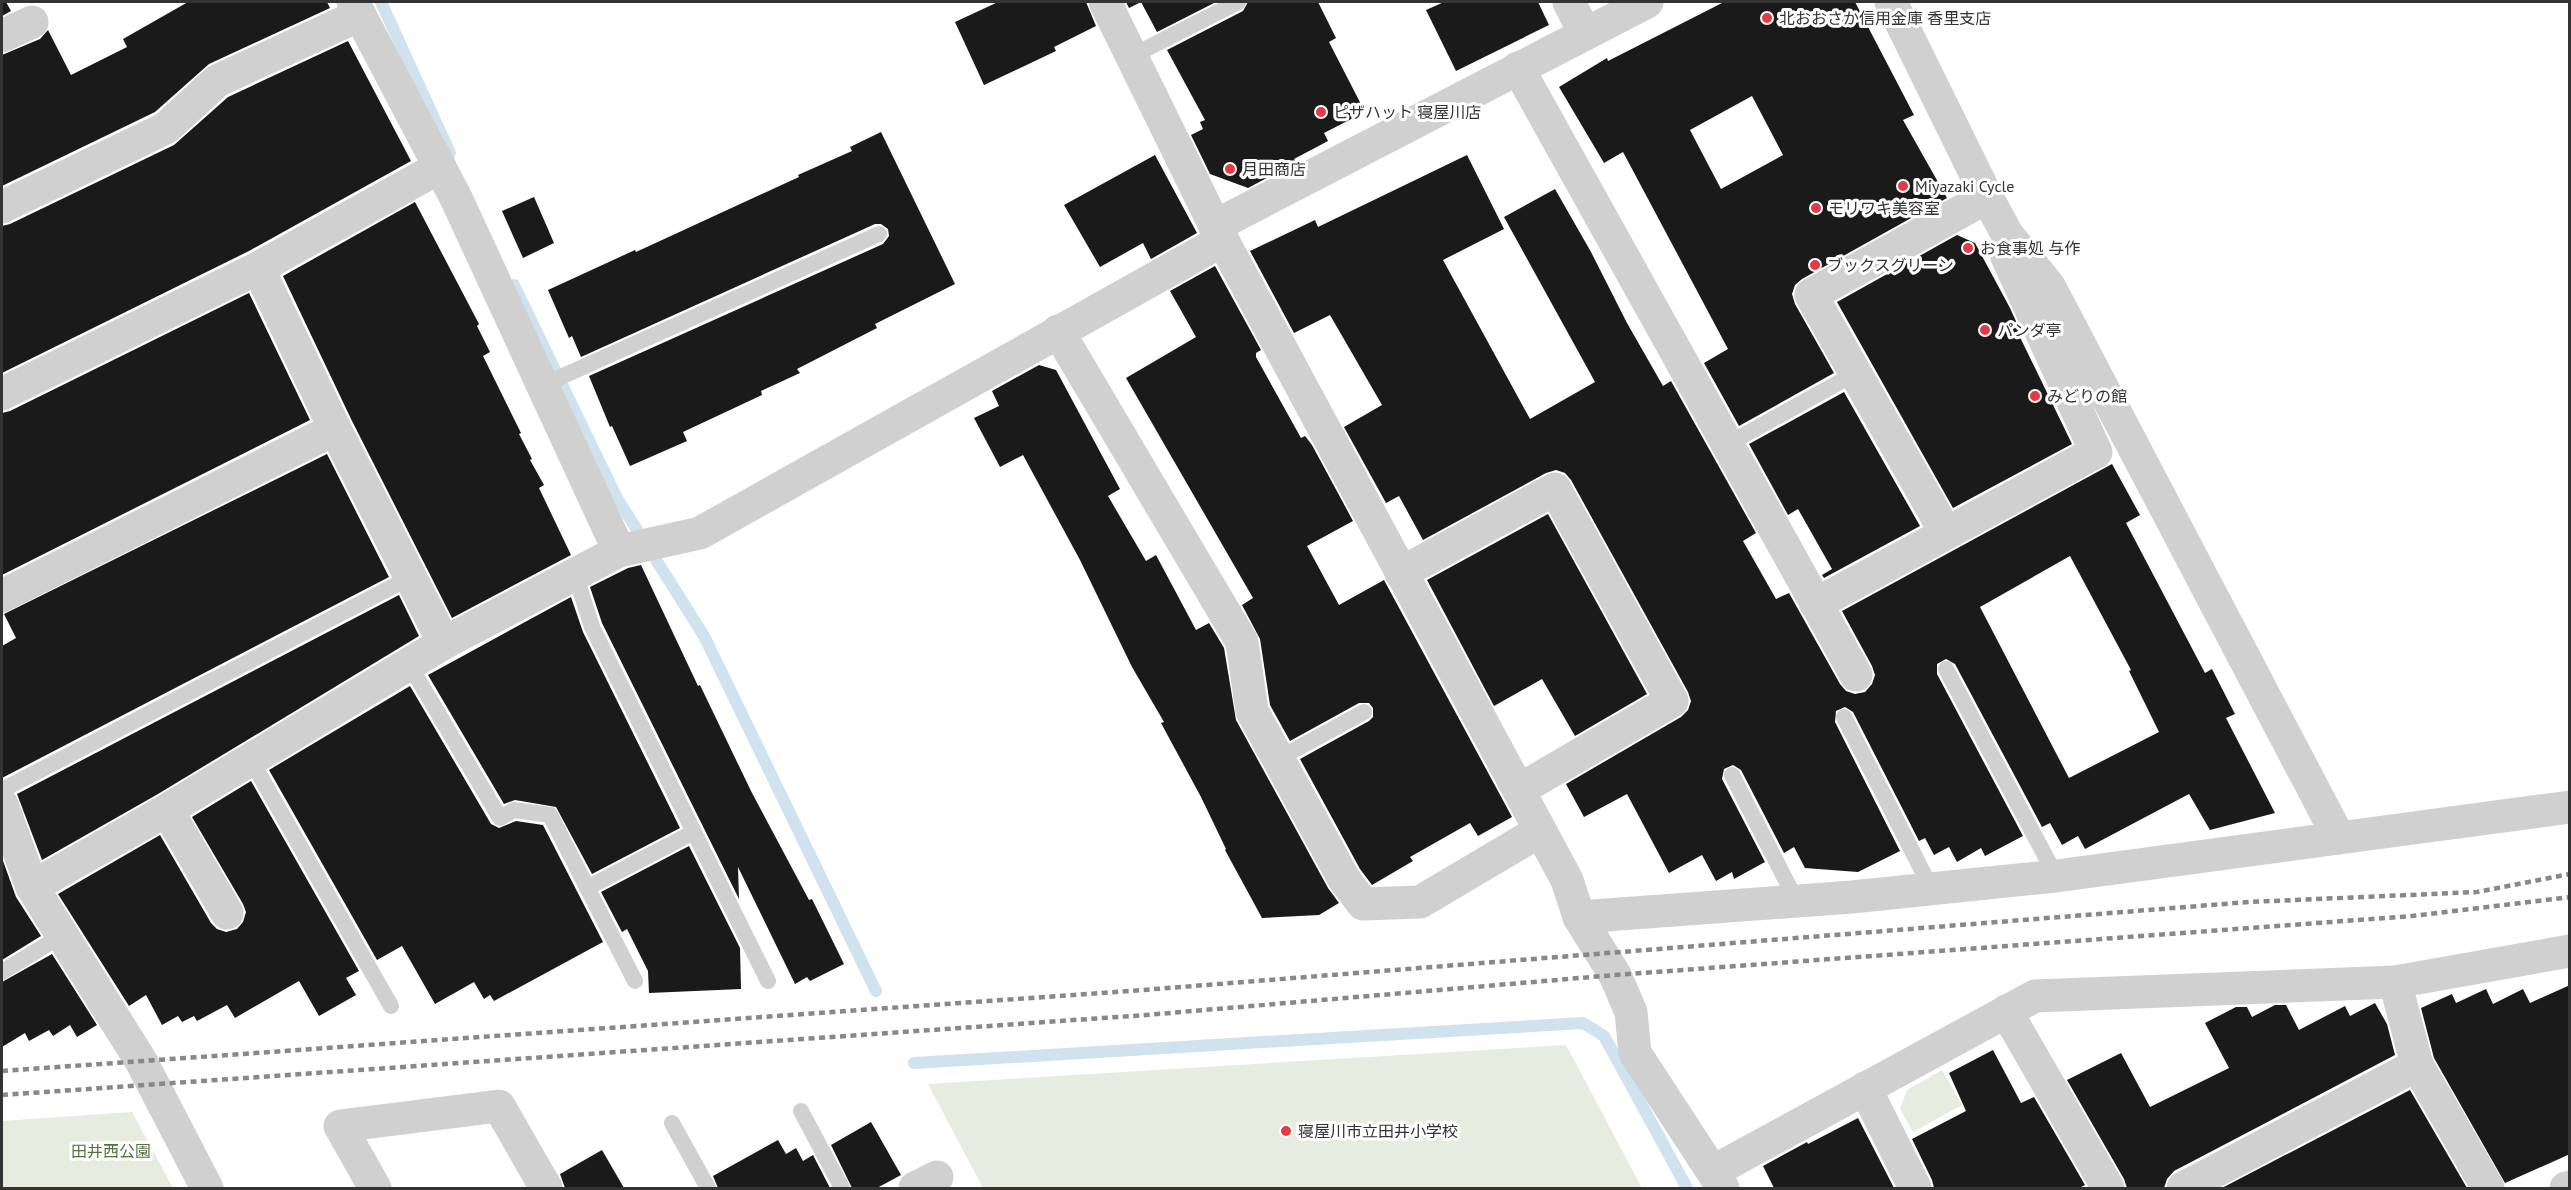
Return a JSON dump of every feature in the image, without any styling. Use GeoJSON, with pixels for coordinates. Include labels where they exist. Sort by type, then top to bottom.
{"type":"FeatureCollection","features":[{"type":"Feature","properties":{"kind":"street"},"geometry":{"type":"LineString","coordinates":[[1105,2],[1219,233],[1567,880],[1579,917],[1615,975],[1631,1011],[1635,1053],[1719,1180],[1865,1088],[2035,996],[2395,982],[2570,951]]}},
{"type":"Feature","properties":{"kind":"street"},"geometry":{"type":"LineString","coordinates":[[1569,2],[1585,34]]}},
{"type":"Feature","properties":{"kind":"street"},"geometry":{"type":"LineString","coordinates":[[32,887],[167,810],[444,643],[575,574],[641,546],[700,532],[1058,331],[1219,233],[1518,68],[1647,2]]}},
{"type":"Feature","properties":{"kind":"street"},"geometry":{"type":"LineString","coordinates":[[1891,2],[1987,197],[2007,234],[2049,286],[2338,838]]}},
{"type":"Feature","properties":{"kind":"street"},"geometry":{"type":"LineString","coordinates":[[2,207],[166,128],[217,81],[356,8],[641,546]]}},
{"type":"Feature","properties":{"kind":"street"},"geometry":{"type":"LineString","coordinates":[[2,36],[32,22]]}},
{"type":"Feature","properties":{"kind":"street"},"geometry":{"type":"LineString","coordinates":[[1518,68],[1856,675]]}},
{"type":"Feature","properties":{"kind":"street"},"geometry":{"type":"LineString","coordinates":[[2,394],[258,268],[440,167]]}},
{"type":"Feature","properties":{"kind":"street"},"geometry":{"type":"LineString","coordinates":[[1946,533],[1811,295],[1987,197]]}},
{"type":"Feature","properties":{"kind":"street"},"geometry":{"type":"LineString","coordinates":[[1816,604],[2096,452],[2007,257],[2007,234]]}},
{"type":"Feature","properties":{"kind":"street"},"geometry":{"type":"LineString","coordinates":[[258,268],[335,429],[444,643]]}},
{"type":"Feature","properties":{"kind":"street"},"geometry":{"type":"LineString","coordinates":[[1058,331],[1242,642],[1252,711],[1344,879],[1363,904],[1420,902],[1540,831]]}},
{"type":"Feature","properties":{"kind":"street"},"geometry":{"type":"LineString","coordinates":[[2,596],[335,429]]}},
{"type":"Feature","properties":{"kind":"street"},"geometry":{"type":"LineString","coordinates":[[1401,573],[1555,489],[1672,701],[1519,790]]}},
{"type":"Feature","properties":{"kind":"street"},"geometry":{"type":"LineString","coordinates":[[2,805],[32,887],[141,1061],[207,1188]]}},
{"type":"Feature","properties":{"kind":"street"},"geometry":{"type":"LineString","coordinates":[[1579,917],[2056,876],[2570,807]]}},
{"type":"Feature","properties":{"kind":"street"},"geometry":{"type":"LineString","coordinates":[[167,810],[227,913]]}},
{"type":"Feature","properties":{"kind":"street"},"geometry":{"type":"LineString","coordinates":[[2395,982],[2417,1065],[2488,1188]]}},
{"type":"Feature","properties":{"kind":"street"},"geometry":{"type":"LineString","coordinates":[[2006,1011],[2108,1188]]}},
{"type":"Feature","properties":{"kind":"street"},"geometry":{"type":"LineString","coordinates":[[2183,1188],[2417,1065]]}},
{"type":"Feature","properties":{"kind":"street"},"geometry":{"type":"LineString","coordinates":[[1865,1088],[1915,1188]]}},
{"type":"Feature","properties":{"kind":"street"},"geometry":{"type":"LineString","coordinates":[[375,1188],[340,1126],[499,1106],[546,1188]]}},
{"type":"Feature","properties":{"kind":"lane"},"geometry":{"type":"LineString","coordinates":[[1132,56],[1238,2]]}},
{"type":"Feature","properties":{"kind":"lane"},"geometry":{"type":"LineString","coordinates":[[554,380],[879,234]]}},
{"type":"Feature","properties":{"kind":"lane"},"geometry":{"type":"LineString","coordinates":[[1728,444],[1856,374]]}},
{"type":"Feature","properties":{"kind":"lane"},"geometry":{"type":"LineString","coordinates":[[575,574],[592,627],[768,981]]}},
{"type":"Feature","properties":{"kind":"lane"},"geometry":{"type":"LineString","coordinates":[[2,790],[411,577]]}},
{"type":"Feature","properties":{"kind":"lane"},"geometry":{"type":"LineString","coordinates":[[409,664],[500,818],[514,810],[550,815],[634,981]]}},
{"type":"Feature","properties":{"kind":"lane"},"geometry":{"type":"LineString","coordinates":[[1947,669],[2056,876]]}},
{"type":"Feature","properties":{"kind":"lane"},"geometry":{"type":"LineString","coordinates":[[1278,759],[1364,712]]}},
{"type":"Feature","properties":{"kind":"lane"},"geometry":{"type":"LineString","coordinates":[[1844,717],[1931,888]]}},
{"type":"Feature","properties":{"kind":"lane"},"geometry":{"type":"LineString","coordinates":[[251,760],[391,1006]]}},
{"type":"Feature","properties":{"kind":"lane"},"geometry":{"type":"LineString","coordinates":[[1732,775],[1796,900]]}},
{"type":"Feature","properties":{"kind":"lane"},"geometry":{"type":"LineString","coordinates":[[587,888],[694,832]]}},
{"type":"Feature","properties":{"kind":"lane"},"geometry":{"type":"LineString","coordinates":[[2,972],[61,936]]}},
{"type":"Feature","properties":{"kind":"lane"},"geometry":{"type":"LineString","coordinates":[[801,1111],[842,1188]]}},
{"type":"Feature","properties":{"kind":"lane"},"geometry":{"type":"LineString","coordinates":[[672,1123],[708,1188]]}},
{"type":"Feature","properties":{"kind":"green space","name":"寝屋川市立田井小学校"},"geometry":{"type":"Polygon","coordinates":[[[1566,1045],[1642,1188],[983,1188],[928,1084],[1566,1045]]]}},
{"type":"Feature","properties":{"kind":"green space"},"geometry":{"type":"Polygon","coordinates":[[[1942,1070],[1962,1105],[1913,1132],[1900,1109],[1907,1090],[1942,1070]]]}},
{"type":"Feature","properties":{"kind":"green space","name":"田井西公園"},"geometry":{"type":"Polygon","coordinates":[[[132,1112],[173,1188],[2,1188],[2,1121],[132,1112]]]}},
{"type":"Feature","properties":{"kind":"building"},"geometry":{"type":"Polygon","coordinates":[[[2,2],[6,2],[11,11],[2,16],[2,2]]]}},
{"type":"Feature","properties":{"kind":"building"},"geometry":{"type":"Polygon","coordinates":[[[188,2],[327,2],[330,8],[209,64],[155,112],[2,186],[2,55],[40,39],[48,30],[71,75],[127,47],[123,39],[188,2]]]}},
{"type":"Feature","properties":{"kind":"building"},"geometry":{"type":"Polygon","coordinates":[[[998,2],[1086,2],[1096,26],[1054,47],[1056,51],[984,85],[955,22],[998,2]]]}},
{"type":"Feature","properties":{"kind":"building"},"geometry":{"type":"Polygon","coordinates":[[[1126,2],[1141,2],[1129,8],[1126,2]]]}},
{"type":"Feature","properties":{"kind":"building"},"geometry":{"type":"Polygon","coordinates":[[[1141,2],[1216,2],[1157,32],[1141,2]]]}},
{"type":"Feature","properties":{"kind":"building"},"geometry":{"type":"Polygon","coordinates":[[[1248,2],[1318,2],[1336,38],[1329,42],[1365,112],[1324,133],[1328,141],[1294,159],[1296,162],[1291,165],[1248,188],[1210,174],[1191,135],[1203,129],[1200,122],[1205,120],[1167,50],[1243,11],[1248,2]]]}},
{"type":"Feature","properties":{"kind":"building"},"geometry":{"type":"Polygon","coordinates":[[[1444,2],[1538,2],[1549,25],[1456,71],[1426,10],[1444,2]]]}},
{"type":"Feature","properties":{"kind":"building"},"geometry":{"type":"Polygon","coordinates":[[[1724,2],[1855,2],[1914,115],[1903,120],[1947,198],[1795,285],[1792,294],[1795,304],[1834,373],[1739,426],[1704,363],[1728,349],[1623,152],[1604,163],[1559,87],[1607,58],[1608,61],[1724,2]],[[1752,96],[1690,130],[1721,189],[1783,155],[1752,96]]]}},
{"type":"Feature","properties":{"kind":"building"},"geometry":{"type":"Polygon","coordinates":[[[348,41],[411,161],[249,251],[2,373],[2,226],[174,145],[228,97],[348,41]]]}},
{"type":"Feature","properties":{"kind":"building"},"geometry":{"type":"Polygon","coordinates":[[[881,132],[955,284],[875,324],[877,328],[797,369],[800,373],[761,391],[762,395],[683,432],[687,441],[630,466],[612,426],[610,427],[589,376],[883,244],[889,236],[888,229],[881,224],[875,224],[581,357],[572,336],[569,338],[548,290],[799,177],[798,175],[852,151],[850,147],[881,132]]]}},
{"type":"Feature","properties":{"kind":"building"},"geometry":{"type":"Polygon","coordinates":[[[1155,155],[1197,233],[1151,259],[1143,243],[1100,267],[1064,205],[1155,155]]]}},
{"type":"Feature","properties":{"kind":"building"},"geometry":{"type":"Polygon","coordinates":[[[1467,155],[1504,229],[1443,260],[1530,419],[1595,382],[1504,217],[1555,189],[1663,386],[1671,381],[1756,533],[1743,541],[1776,599],[1789,593],[1840,684],[1846,691],[1855,694],[1865,692],[1872,684],[1875,675],[1842,611],[2112,464],[2140,515],[2126,523],[2205,673],[2212,669],[2235,714],[2226,718],[2275,813],[2210,830],[2189,794],[2085,849],[2078,836],[2062,845],[2050,823],[2042,827],[1955,664],[1946,659],[1937,664],[1937,674],[2023,836],[1985,856],[1981,848],[1957,862],[1949,847],[1934,855],[1925,838],[1919,841],[1853,712],[1845,707],[1836,711],[1835,722],[1900,851],[1858,872],[1805,868],[1794,847],[1784,853],[1741,770],[1733,765],[1724,769],[1722,779],[1765,862],[1734,879],[1732,872],[1716,881],[1702,855],[1669,873],[1627,794],[1584,817],[1566,784],[1681,717],[1688,710],[1691,701],[1688,692],[1571,480],[1565,473],[1556,470],[1546,473],[1423,540],[1399,496],[1386,503],[1344,427],[1382,405],[1330,315],[1294,333],[1250,251],[1315,220],[1318,227],[1467,155]],[[2070,556],[1980,607],[2069,778],[2159,732],[2129,671],[2131,670],[2070,556]]]}},
{"type":"Feature","properties":{"kind":"building"},"geometry":{"type":"Polygon","coordinates":[[[534,197],[554,243],[523,258],[502,211],[534,197]]]}},
{"type":"Feature","properties":{"kind":"building"},"geometry":{"type":"Polygon","coordinates":[[[415,202],[479,324],[477,326],[490,352],[483,356],[521,433],[519,434],[532,459],[530,460],[544,485],[539,488],[571,555],[452,618],[352,421],[283,276],[415,202]]]}},
{"type":"Feature","properties":{"kind":"building"},"geometry":{"type":"Polygon","coordinates":[[[1957,235],[1975,243],[2010,308],[2020,330],[2017,331],[2072,444],[1953,508],[1837,302],[1957,235]]]}},
{"type":"Feature","properties":{"kind":"building"},"geometry":{"type":"Polygon","coordinates":[[[1215,266],[1261,350],[1256,353],[1256,357],[1301,438],[1305,436],[1312,445],[1353,521],[1307,546],[1339,605],[1384,580],[1512,817],[1478,836],[1470,823],[1410,857],[1413,861],[1372,885],[1360,869],[1300,759],[1369,721],[1373,717],[1373,708],[1369,703],[1359,703],[1290,741],[1270,705],[1260,639],[1242,605],[1253,598],[1126,378],[1196,337],[1170,291],[1215,266]]]}},
{"type":"Feature","properties":{"kind":"building"},"geometry":{"type":"Polygon","coordinates":[[[249,293],[310,420],[2,575],[2,413],[249,293]]]}},
{"type":"Feature","properties":{"kind":"building"},"geometry":{"type":"Polygon","coordinates":[[[1039,365],[1056,370],[1120,489],[1108,496],[1146,561],[1156,555],[1196,630],[1209,623],[1224,648],[1236,720],[1328,888],[1339,903],[1319,915],[1262,918],[1161,723],[1164,722],[1132,667],[1080,560],[1023,455],[1000,467],[974,418],[999,406],[992,391],[1039,365]]]}},
{"type":"Feature","properties":{"kind":"building"},"geometry":{"type":"Polygon","coordinates":[[[1844,392],[1920,526],[1824,578],[1822,575],[1832,569],[1798,509],[1788,515],[1749,444],[1844,392]]]}},
{"type":"Feature","properties":{"kind":"building"},"geometry":{"type":"Polygon","coordinates":[[[327,454],[389,577],[2,778],[2,646],[16,638],[4,614],[327,454]]]}},
{"type":"Feature","properties":{"kind":"building"},"geometry":{"type":"Polygon","coordinates":[[[1548,514],[1647,694],[1575,736],[1542,679],[1494,706],[1427,580],[1548,514]]]}},
{"type":"Feature","properties":{"kind":"building"},"geometry":{"type":"Polygon","coordinates":[[[641,565],[751,791],[809,900],[812,899],[844,964],[810,981],[807,977],[795,984],[738,867],[739,899],[602,623],[590,587],[628,568],[641,565]]]}},
{"type":"Feature","properties":{"kind":"building"},"geometry":{"type":"Polygon","coordinates":[[[399,595],[419,636],[158,794],[42,860],[17,794],[399,595]]]}},
{"type":"Feature","properties":{"kind":"building"},"geometry":{"type":"Polygon","coordinates":[[[571,597],[583,632],[680,828],[592,874],[556,807],[515,800],[504,804],[428,675],[571,597]]]}},
{"type":"Feature","properties":{"kind":"building"},"geometry":{"type":"Polygon","coordinates":[[[410,686],[491,824],[499,828],[516,821],[543,825],[603,942],[494,1001],[490,995],[484,999],[474,982],[435,1004],[402,946],[377,960],[269,770],[410,686]]]}},
{"type":"Feature","properties":{"kind":"building"},"geometry":{"type":"Polygon","coordinates":[[[251,781],[359,971],[346,978],[356,995],[319,1016],[299,981],[235,1018],[227,1005],[197,1021],[194,1016],[182,1022],[178,1016],[162,1025],[146,995],[129,1006],[58,894],[160,835],[211,923],[217,929],[226,932],[237,929],[243,922],[246,912],[243,904],[192,817],[251,781]]]}},
{"type":"Feature","properties":{"kind":"building"},"geometry":{"type":"Polygon","coordinates":[[[689,846],[740,948],[741,989],[649,993],[648,971],[627,929],[622,932],[601,892],[689,846]]]}},
{"type":"Feature","properties":{"kind":"building"},"geometry":{"type":"Polygon","coordinates":[[[2,858],[16,897],[41,936],[2,960],[2,858]]]}},
{"type":"Feature","properties":{"kind":"building"},"geometry":{"type":"Polygon","coordinates":[[[52,954],[97,1025],[77,1037],[70,1025],[53,1036],[49,1030],[29,1041],[25,1033],[2,1047],[2,982],[52,954]]]}},
{"type":"Feature","properties":{"kind":"building"},"geometry":{"type":"Polygon","coordinates":[[[2570,985],[2570,1154],[2505,1183],[2434,1058],[2421,1008],[2452,994],[2456,1003],[2486,989],[2493,1004],[2523,989],[2530,1003],[2570,985]]]}},
{"type":"Feature","properties":{"kind":"building"},"geometry":{"type":"Polygon","coordinates":[[[2375,1003],[2387,1024],[2395,1055],[2174,1171],[2167,1179],[2164,1188],[2127,1188],[2067,1080],[2121,1053],[2150,1107],[2229,1068],[2205,1023],[2236,1007],[2247,1007],[2252,1017],[2275,1005],[2286,1005],[2299,1030],[2345,1006],[2350,1016],[2375,1003]]]}},
{"type":"Feature","properties":{"kind":"building"},"geometry":{"type":"Polygon","coordinates":[[[1993,1050],[2021,1103],[2034,1097],[2085,1185],[2079,1188],[1934,1188],[1912,1139],[1966,1111],[1949,1073],[1993,1050]]]}},
{"type":"Feature","properties":{"kind":"building"},"geometry":{"type":"Polygon","coordinates":[[[2410,1090],[2467,1188],[2222,1188],[2410,1090]]]}},
{"type":"Feature","properties":{"kind":"building"},"geometry":{"type":"Polygon","coordinates":[[[1858,1118],[1894,1188],[1774,1188],[1763,1166],[1858,1118]]]}},
{"type":"Feature","properties":{"kind":"building"},"geometry":{"type":"Polygon","coordinates":[[[871,1122],[901,1175],[877,1188],[852,1188],[831,1145],[871,1122]]]}},
{"type":"Feature","properties":{"kind":"building"},"geometry":{"type":"Polygon","coordinates":[[[778,1140],[786,1154],[796,1148],[803,1161],[813,1155],[830,1188],[718,1188],[713,1176],[778,1140]]]}},
{"type":"Feature","properties":{"kind":"building"},"geometry":{"type":"Polygon","coordinates":[[[602,1150],[624,1188],[565,1188],[560,1174],[602,1150]]]}},
{"type":"Feature","properties":{"kind":"waterway"},"geometry":{"type":"LineString","coordinates":[[381,2],[450,153]]}},
{"type":"Feature","properties":{"kind":"waterway"},"geometry":{"type":"LineString","coordinates":[[514,285],[617,498],[704,636],[876,991]]}},
{"type":"Feature","properties":{"kind":"waterway"},"geometry":{"type":"LineString","coordinates":[[914,1063],[1583,1023],[1604,1036],[1687,1188]]}},
{"type":"Feature","properties":{"kind":"railway"},"geometry":{"type":"LineString","coordinates":[[2,1071],[1143,990],[2249,902],[2477,892],[2570,874]]}},
{"type":"Feature","properties":{"kind":"railway"},"geometry":{"type":"LineString","coordinates":[[2,1095],[1146,1015],[1615,975],[2412,916],[2570,897]]}},
{"type":"Feature","properties":{"kind":"place","name":"北おおさか信用金庫 香里支店"},"geometry":{"type":"Point","coordinates":[1767,18]}},
{"type":"Feature","properties":{"kind":"place","name":"ピザハット 寝屋川店"},"geometry":{"type":"Point","coordinates":[1321,112]}},
{"type":"Feature","properties":{"kind":"place","name":"月田商店"},"geometry":{"type":"Point","coordinates":[1230,169]}},
{"type":"Feature","properties":{"kind":"place","name":"Miyazaki Cycle"},"geometry":{"type":"Point","coordinates":[1903,186]}},
{"type":"Feature","properties":{"kind":"place","name":"モリワキ美容室"},"geometry":{"type":"Point","coordinates":[1816,208]}},
{"type":"Feature","properties":{"kind":"place","name":"お食事処 与作"},"geometry":{"type":"Point","coordinates":[1968,248]}},
{"type":"Feature","properties":{"kind":"place","name":"ブックスグリーン"},"geometry":{"type":"Point","coordinates":[1815,265]}},
{"type":"Feature","properties":{"kind":"place","name":"パンダ亭"},"geometry":{"type":"Point","coordinates":[1985,330]}},
{"type":"Feature","properties":{"kind":"place","name":"みどりの館"},"geometry":{"type":"Point","coordinates":[2035,396]}},
{"type":"Feature","properties":{"kind":"place","name":"寝屋川市立田井小学校"},"geometry":{"type":"Point","coordinates":[1286,1131]}}]}
